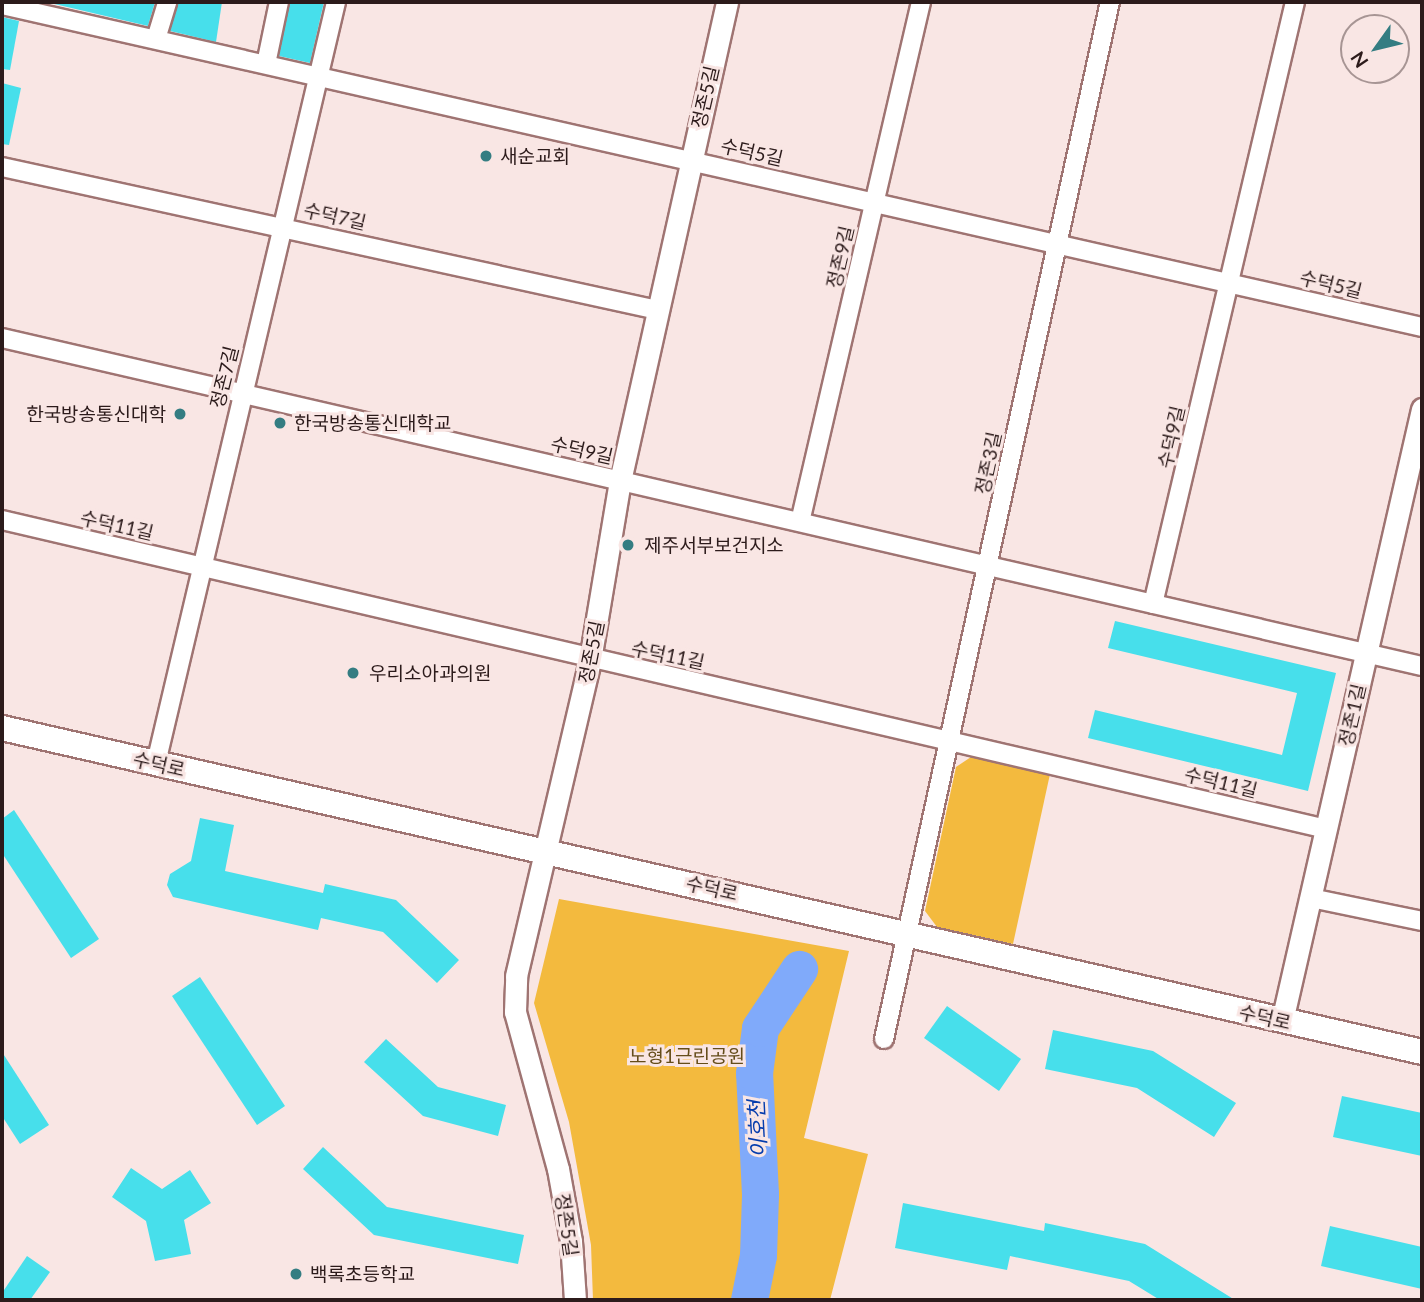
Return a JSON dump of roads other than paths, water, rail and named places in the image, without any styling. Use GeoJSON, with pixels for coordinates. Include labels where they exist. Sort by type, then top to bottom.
{"type":"FeatureCollection","features":[{"type":"Feature","properties":{"kind":"main road","name":"수덕로"},"geometry":{"type":"LineString","coordinates":[[2,728],[1422,1052]]}},
{"type":"Feature","properties":{"kind":"street"},"geometry":{"type":"LineString","coordinates":[[156,39],[167,2]]}},
{"type":"Feature","properties":{"kind":"street"},"geometry":{"type":"LineString","coordinates":[[266,64],[279,2]]}},
{"type":"Feature","properties":{"kind":"street","name":"정존7길"},"geometry":{"type":"LineString","coordinates":[[156,763],[199,566],[336,2]]}},
{"type":"Feature","properties":{"kind":"street","name":"정존5길"},"geometry":{"type":"LineString","coordinates":[[575,1300],[571,1241],[558,1169],[515,1012],[516,976],[549,851],[590,660],[620,481],[727,2]]}},
{"type":"Feature","properties":{"kind":"street","name":"정존9길"},"geometry":{"type":"LineString","coordinates":[[800,522],[921,2]]}},
{"type":"Feature","properties":{"kind":"street","name":"정존3길"},"geometry":{"type":"LineString","coordinates":[[884,1039],[1110,2]]}},
{"type":"Feature","properties":{"kind":"street"},"geometry":{"type":"LineString","coordinates":[[1230,281],[1295,2]]}},
{"type":"Feature","properties":{"kind":"street","name":"수덕5길"},"geometry":{"type":"LineString","coordinates":[[2,5],[1230,281],[1422,327]]}},
{"type":"Feature","properties":{"kind":"street","name":"수덕7길"},"geometry":{"type":"LineString","coordinates":[[2,167],[658,310]]}},
{"type":"Feature","properties":{"kind":"street","name":"수덕9길"},"geometry":{"type":"LineString","coordinates":[[1153,604],[1230,281]]}},
{"type":"Feature","properties":{"kind":"street","name":"수덕9길"},"geometry":{"type":"LineString","coordinates":[[2,338],[1422,666]]}},
{"type":"Feature","properties":{"kind":"street","name":"정존1길"},"geometry":{"type":"LineString","coordinates":[[1282,1021],[1422,409]]}},
{"type":"Feature","properties":{"kind":"street","name":"수덕11길"},"geometry":{"type":"LineString","coordinates":[[2,520],[590,660],[949,738],[1326,829]]}},
{"type":"Feature","properties":{"kind":"street"},"geometry":{"type":"LineString","coordinates":[[1311,898],[1422,921]]}},
{"type":"Feature","properties":{"kind":"waterway","name":"이호천"},"geometry":{"type":"LineString","coordinates":[[749,1300],[758,1255],[760,1194],[754,1073],[760,1028],[799,969]]}},
{"type":"Feature","properties":{"kind":"place","name":"새순교회"},"geometry":{"type":"Point","coordinates":[486,156]}},
{"type":"Feature","properties":{"kind":"place","name":"한국방송통신대학"},"geometry":{"type":"Point","coordinates":[180,414]}},
{"type":"Feature","properties":{"kind":"place","name":"한국방송통신대학교"},"geometry":{"type":"Point","coordinates":[280,423]}},
{"type":"Feature","properties":{"kind":"place","name":"제주서부보건지소"},"geometry":{"type":"Point","coordinates":[628,545]}},
{"type":"Feature","properties":{"kind":"place","name":"우리소아과의원"},"geometry":{"type":"Point","coordinates":[353,673]}},
{"type":"Feature","properties":{"kind":"place","name":"백록초등학교"},"geometry":{"type":"Point","coordinates":[296,1274]}},
{"type":"Feature","properties":{"kind":"park label","name":"노형1근린공원"},"geometry":{"type":"Point","coordinates":[687,1056]}}]}
